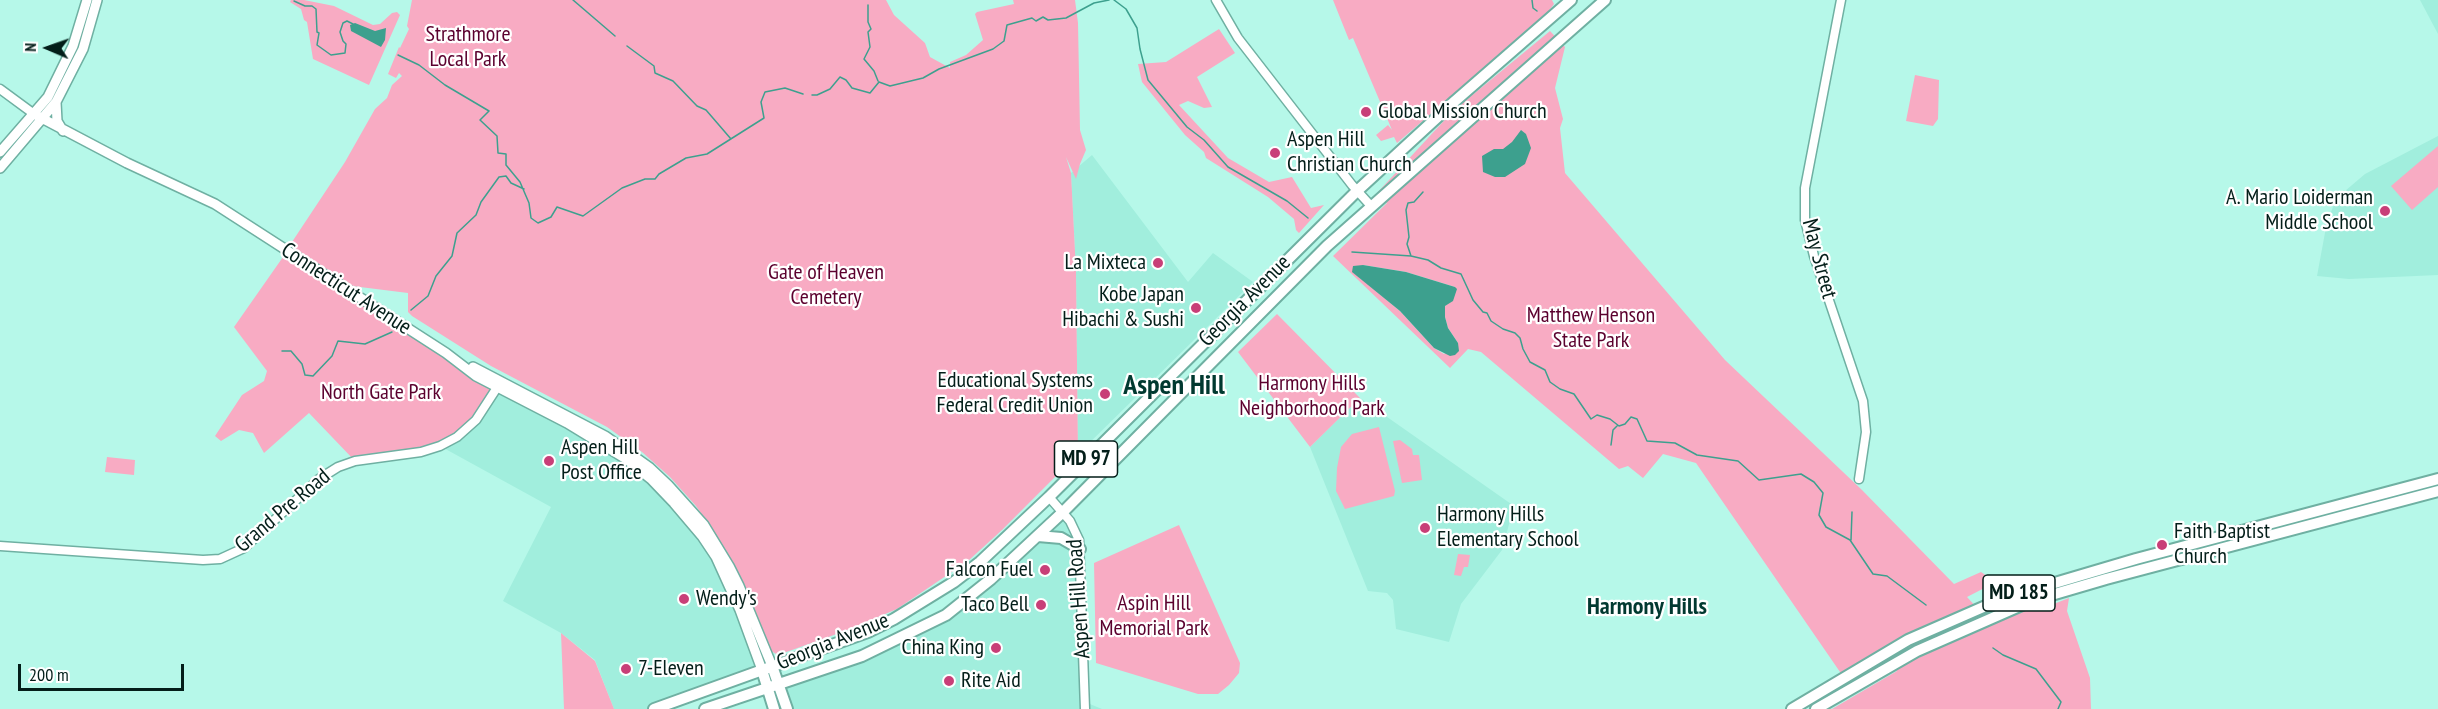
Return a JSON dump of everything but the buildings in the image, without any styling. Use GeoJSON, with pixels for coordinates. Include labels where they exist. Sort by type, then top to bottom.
{"type":"FeatureCollection","features":[{"type":"Feature","properties":{"kind":"main road"},"geometry":{"type":"LineString","coordinates":[[0,168],[38,116],[62,71],[73,46],[87,0]]}},
{"type":"Feature","properties":{"kind":"main road"},"geometry":{"type":"LineString","coordinates":[[0,152],[56,102],[83,49],[96,0]]}},
{"type":"Feature","properties":{"kind":"main road","name":"Georgia Avenue"},"geometry":{"type":"LineString","coordinates":[[654,709],[868,632],[894,619],[954,582],[980,562],[1049,497],[1357,191],[1455,101],[1571,0]]}},
{"type":"Feature","properties":{"kind":"main road","name":"Georgia Avenue"},"geometry":{"type":"LineString","coordinates":[[705,709],[862,656],[946,615],[991,579],[1063,512],[1327,246],[1605,0]]}},
{"type":"Feature","properties":{"kind":"main road"},"geometry":{"type":"LineString","coordinates":[[56,102],[57,121],[63,131]]}},
{"type":"Feature","properties":{"kind":"main road","name":"Connecticut Avenue"},"geometry":{"type":"LineString","coordinates":[[38,116],[63,131],[202,200],[214,209],[228,214],[464,366],[476,376],[498,385],[601,442],[644,473],[674,503],[702,536],[716,557],[787,709]]}},
{"type":"Feature","properties":{"kind":"main road"},"geometry":{"type":"LineString","coordinates":[[1161,412],[1162,394],[1193,359],[1194,352]]}},
{"type":"Feature","properties":{"kind":"main road"},"geometry":{"type":"LineString","coordinates":[[1128,446],[1130,438],[1152,413],[1152,395]]}},
{"type":"Feature","properties":{"kind":"main road","name":"MD 185"},"geometry":{"type":"LineString","coordinates":[[1792,709],[1908,640],[2004,598],[2045,584],[2438,479]]}},
{"type":"Feature","properties":{"kind":"main road","name":"MD 185"},"geometry":{"type":"LineString","coordinates":[[1815,709],[1917,651],[2031,601],[2138,570],[2438,491]]}},
{"type":"Feature","properties":{"kind":"main road"},"geometry":{"type":"LineString","coordinates":[[1038,536],[1061,538],[1080,549]]}},
{"type":"Feature","properties":{"kind":"main road","name":"Connecticut Avenue"},"geometry":{"type":"LineString","coordinates":[[767,668],[767,689],[774,709]]}},
{"type":"Feature","properties":{"kind":"main road"},"geometry":{"type":"LineString","coordinates":[[1832,709],[1846,692]]}},
{"type":"Feature","properties":{"kind":"street"},"geometry":{"type":"LineString","coordinates":[[1216,0],[1238,38],[1371,206]]}},
{"type":"Feature","properties":{"kind":"street","name":"May Street"},"geometry":{"type":"LineString","coordinates":[[1841,0],[1805,188],[1805,220],[1814,256],[1863,401],[1866,432],[1859,479]]}},
{"type":"Feature","properties":{"kind":"street","name":"Connecticut Avenue"},"geometry":{"type":"LineString","coordinates":[[0,89],[38,116]]}},
{"type":"Feature","properties":{"kind":"street","name":"Grand Pre Road"},"geometry":{"type":"LineString","coordinates":[[0,546],[203,560],[226,557],[244,549],[256,539],[329,471],[355,461],[421,452],[457,437],[476,420],[498,385]]}},
{"type":"Feature","properties":{"kind":"street","name":"Aspen Hill Road"},"geometry":{"type":"LineString","coordinates":[[1049,497],[1075,529],[1080,549],[1085,709]]}},
{"type":"Feature","properties":{"kind":"shaded area"},"geometry":{"type":"Polygon","coordinates":[[[2420,0],[2438,0],[2438,34],[2420,0]]]}},
{"type":"Feature","properties":{"kind":"shaded area"},"geometry":{"type":"Polygon","coordinates":[[[355,23],[375,31],[386,28],[385,40],[381,47],[351,31],[350,25],[355,23]]]}},
{"type":"Feature","properties":{"kind":"shaded area"},"geometry":{"type":"Polygon","coordinates":[[[1521,130],[1526,134],[1531,148],[1525,164],[1505,177],[1495,177],[1483,172],[1482,156],[1494,149],[1503,149],[1521,130]]]}},
{"type":"Feature","properties":{"kind":"shaded area","name":"A. Mario Loiderman Middle School"},"geometry":{"type":"Polygon","coordinates":[[[2438,136],[2438,275],[2349,279],[2317,276],[2327,222],[2333,207],[2345,191],[2365,174],[2438,136]]]}},
{"type":"Feature","properties":{"kind":"shaded area"},"geometry":{"type":"Polygon","coordinates":[[[1092,155],[1188,282],[1213,253],[1253,282],[1078,454],[1076,271],[1071,173],[1092,155]]]}},
{"type":"Feature","properties":{"kind":"shaded area"},"geometry":{"type":"Polygon","coordinates":[[[1363,265],[1406,272],[1455,287],[1457,289],[1453,301],[1445,306],[1445,317],[1448,328],[1458,343],[1459,351],[1450,356],[1434,348],[1400,311],[1352,272],[1353,266],[1363,265]]]}},
{"type":"Feature","properties":{"kind":"shaded area"},"geometry":{"type":"Polygon","coordinates":[[[496,388],[567,423],[644,473],[716,557],[762,670],[654,709],[614,709],[595,660],[561,633],[503,601],[551,507],[440,446],[496,388]]]}},
{"type":"Feature","properties":{"kind":"shaded area","name":"Harmony Hills Elementary School"},"geometry":{"type":"Polygon","coordinates":[[[1360,398],[1514,506],[1502,550],[1461,604],[1449,642],[1396,629],[1393,600],[1387,593],[1368,591],[1310,447],[1360,398]]]}},
{"type":"Feature","properties":{"kind":"shaded area"},"geometry":{"type":"Polygon","coordinates":[[[1063,512],[1075,529],[1085,702],[1102,709],[787,709],[778,686],[814,674],[946,615],[1063,512]]]}},
{"type":"Feature","properties":{"kind":"green space"},"geometry":{"type":"Polygon","coordinates":[[[291,0],[334,6],[373,25],[380,24],[392,13],[397,12],[400,15],[369,85],[313,59],[307,22],[304,20],[301,9],[290,2],[291,0]]]}},
{"type":"Feature","properties":{"kind":"green space","name":"Gate of Heaven Cemetery"},"geometry":{"type":"Polygon","coordinates":[[[412,0],[886,0],[894,15],[925,43],[930,57],[950,68],[950,62],[966,55],[983,40],[975,14],[977,12],[1014,4],[1013,0],[1075,0],[1078,23],[1080,130],[1086,150],[1076,179],[1066,157],[1071,173],[1076,271],[1078,454],[968,561],[897,609],[778,655],[771,651],[727,552],[696,506],[670,477],[642,452],[607,427],[491,366],[412,316],[408,312],[408,293],[352,286],[290,245],[345,162],[375,109],[387,98],[392,85],[402,76],[399,73],[396,78],[388,74],[409,29],[407,26],[412,0]]]}},
{"type":"Feature","properties":{"kind":"green space"},"geometry":{"type":"Polygon","coordinates":[[[1333,0],[1552,0],[1554,4],[1545,16],[1397,143],[1394,137],[1381,141],[1376,135],[1388,125],[1392,130],[1353,38],[1349,40],[1333,0]]]}},
{"type":"Feature","properties":{"kind":"green space"},"geometry":{"type":"Polygon","coordinates":[[[1219,29],[1235,53],[1197,77],[1212,107],[1204,108],[1188,101],[1179,105],[1228,158],[1269,182],[1292,177],[1311,208],[1324,205],[1299,233],[1296,230],[1294,219],[1268,197],[1206,158],[1204,152],[1185,135],[1142,82],[1138,64],[1166,62],[1219,29]]]}},
{"type":"Feature","properties":{"kind":"green space","name":"Matthew Henson State Park"},"geometry":{"type":"Polygon","coordinates":[[[1550,31],[1565,47],[1555,88],[1563,119],[1560,128],[1565,173],[1725,360],[1862,490],[1954,584],[1981,572],[1996,582],[1967,597],[1980,611],[2036,611],[2069,598],[2067,611],[2090,678],[2091,709],[1832,709],[1897,671],[1892,661],[1849,685],[1696,463],[1663,454],[1643,478],[1628,466],[1619,469],[1481,352],[1468,349],[1450,368],[1333,256],[1387,203],[1377,193],[1453,111],[1550,31]],[[1363,265],[1353,272],[1400,311],[1434,348],[1444,354],[1458,343],[1448,328],[1445,317],[1445,306],[1455,287],[1406,272],[1363,265]]]}},
{"type":"Feature","properties":{"kind":"green space"},"geometry":{"type":"Polygon","coordinates":[[[1915,75],[1939,80],[1938,119],[1933,126],[1906,121],[1915,75]]]}},
{"type":"Feature","properties":{"kind":"green space"},"geometry":{"type":"Polygon","coordinates":[[[2438,146],[2438,187],[2412,210],[2391,186],[2438,146]]]}},
{"type":"Feature","properties":{"kind":"green space","name":"North Gate Park"},"geometry":{"type":"Polygon","coordinates":[[[290,252],[393,326],[496,388],[476,420],[440,446],[355,461],[309,413],[264,453],[253,433],[239,430],[221,441],[215,436],[242,395],[264,381],[267,371],[234,327],[283,257],[285,259],[290,252]]]}},
{"type":"Feature","properties":{"kind":"green space","name":"Harmony Hills Neighborhood Park"},"geometry":{"type":"Polygon","coordinates":[[[1277,314],[1360,398],[1310,447],[1238,352],[1277,314]]]}},
{"type":"Feature","properties":{"kind":"green space"},"geometry":{"type":"Polygon","coordinates":[[[1379,427],[1395,491],[1394,496],[1345,509],[1336,491],[1341,447],[1352,434],[1379,427]]]}},
{"type":"Feature","properties":{"kind":"green space"},"geometry":{"type":"Polygon","coordinates":[[[1400,440],[1412,449],[1413,455],[1419,455],[1422,480],[1402,483],[1393,441],[1400,440]]]}},
{"type":"Feature","properties":{"kind":"green space"},"geometry":{"type":"Polygon","coordinates":[[[107,457],[135,460],[134,475],[105,472],[107,457]]]}},
{"type":"Feature","properties":{"kind":"green space","name":"Aspin Hill Memorial Park"},"geometry":{"type":"Polygon","coordinates":[[[1179,525],[1240,663],[1239,673],[1218,694],[1198,694],[1096,663],[1094,563],[1179,525]]]}},
{"type":"Feature","properties":{"kind":"green space"},"geometry":{"type":"Polygon","coordinates":[[[1458,554],[1470,555],[1468,567],[1464,567],[1461,576],[1454,575],[1458,554]]]}},
{"type":"Feature","properties":{"kind":"green space"},"geometry":{"type":"Polygon","coordinates":[[[561,633],[595,661],[614,709],[564,709],[561,633]]]}},
{"type":"Feature","properties":{"kind":"waterway"},"geometry":{"type":"LineString","coordinates":[[573,0],[615,36]]}},
{"type":"Feature","properties":{"kind":"waterway"},"geometry":{"type":"LineString","coordinates":[[812,95],[830,89],[840,77],[846,80],[852,88],[870,93],[879,82],[890,86],[923,78],[939,69],[993,49],[1004,41],[1007,25],[1032,18],[1036,21],[1043,17],[1048,20],[1066,18],[1094,3],[1109,0]]}},
{"type":"Feature","properties":{"kind":"waterway"},"geometry":{"type":"LineString","coordinates":[[1114,0],[1126,9],[1137,28],[1148,80],[1187,127],[1204,140],[1228,167],[1287,201],[1308,218]]}},
{"type":"Feature","properties":{"kind":"waterway"},"geometry":{"type":"LineString","coordinates":[[1532,0],[1533,8],[1537,11]]}},
{"type":"Feature","properties":{"kind":"waterway"},"geometry":{"type":"LineString","coordinates":[[294,1],[316,9],[317,32],[319,33],[317,45],[331,55],[345,53],[346,44],[340,32],[343,23],[347,21],[353,24]]}},
{"type":"Feature","properties":{"kind":"waterway"},"geometry":{"type":"LineString","coordinates":[[868,5],[868,22],[871,29],[868,32],[870,47],[864,59],[874,71],[878,81]]}},
{"type":"Feature","properties":{"kind":"waterway"},"geometry":{"type":"LineString","coordinates":[[627,46],[654,66],[655,73],[673,81],[697,106],[706,110],[731,139]]}},
{"type":"Feature","properties":{"kind":"waterway"},"geometry":{"type":"LineString","coordinates":[[398,55],[419,65],[445,85],[489,111],[480,120],[497,136],[498,153],[506,154],[506,165],[520,182],[529,203],[531,218],[538,223],[551,217],[557,207],[583,216],[622,188],[645,179],[655,179],[659,174],[686,158],[707,154],[764,118],[761,102],[765,92],[785,88],[803,94]]}},
{"type":"Feature","properties":{"kind":"waterway"},"geometry":{"type":"LineString","coordinates":[[411,310],[428,296],[436,276],[452,256],[457,233],[476,215],[481,202],[499,177],[506,176],[511,183],[524,189]]}},
{"type":"Feature","properties":{"kind":"waterway"},"geometry":{"type":"LineString","coordinates":[[1411,256],[1407,244],[1409,237],[1406,210],[1408,203],[1414,202],[1423,192]]}},
{"type":"Feature","properties":{"kind":"waterway"},"geometry":{"type":"LineString","coordinates":[[1352,252],[1411,256],[1428,260],[1441,268],[1461,274],[1473,300],[1483,312],[1487,313],[1491,321],[1515,333],[1520,338],[1530,362],[1545,370],[1550,382],[1574,394],[1591,419],[1597,415],[1610,419],[1619,426],[1625,424],[1631,417],[1637,419],[1647,441],[1675,443],[1697,455],[1738,461],[1759,480],[1801,474],[1814,482],[1823,493],[1819,515],[1826,527],[1850,540],[1873,574],[1887,576],[1926,605]]}},
{"type":"Feature","properties":{"kind":"waterway"},"geometry":{"type":"LineString","coordinates":[[282,351],[291,351],[302,364],[305,375],[313,376],[332,356],[338,341],[365,344],[392,332]]}},
{"type":"Feature","properties":{"kind":"waterway"},"geometry":{"type":"LineString","coordinates":[[1611,445],[1613,430],[1617,426]]}},
{"type":"Feature","properties":{"kind":"waterway"},"geometry":{"type":"LineString","coordinates":[[1851,540],[1852,512]]}},
{"type":"Feature","properties":{"kind":"waterway"},"geometry":{"type":"LineString","coordinates":[[1993,648],[2003,655],[2036,669],[2061,702],[2058,709]]}},
{"type":"Feature","properties":{"kind":"place","name":"Global Mission Church"},"geometry":{"type":"Point","coordinates":[1366,112]}},
{"type":"Feature","properties":{"kind":"place","name":"Aspen Hill Christian Church"},"geometry":{"type":"Point","coordinates":[1275,153]}},
{"type":"Feature","properties":{"kind":"place","name":"A. Mario Loiderman Middle School"},"geometry":{"type":"Point","coordinates":[2385,211]}},
{"type":"Feature","properties":{"kind":"place","name":"La Mixteca"},"geometry":{"type":"Point","coordinates":[1158,263]}},
{"type":"Feature","properties":{"kind":"place","name":"Kobe Japan Hibachi & Sushi"},"geometry":{"type":"Point","coordinates":[1196,308]}},
{"type":"Feature","properties":{"kind":"place","name":"Educational Systems Federal Credit Union"},"geometry":{"type":"Point","coordinates":[1105,394]}},
{"type":"Feature","properties":{"kind":"place","name":"Aspen Hill Post Office"},"geometry":{"type":"Point","coordinates":[549,461]}},
{"type":"Feature","properties":{"kind":"place","name":"Harmony Hills Elementary School"},"geometry":{"type":"Point","coordinates":[1425,528]}},
{"type":"Feature","properties":{"kind":"place","name":"Faith Baptist Church"},"geometry":{"type":"Point","coordinates":[2162,545]}},
{"type":"Feature","properties":{"kind":"place","name":"Falcon Fuel"},"geometry":{"type":"Point","coordinates":[1045,570]}},
{"type":"Feature","properties":{"kind":"place","name":"Wendy's"},"geometry":{"type":"Point","coordinates":[684,599]}},
{"type":"Feature","properties":{"kind":"place","name":"Taco Bell"},"geometry":{"type":"Point","coordinates":[1041,605]}},
{"type":"Feature","properties":{"kind":"place","name":"China King"},"geometry":{"type":"Point","coordinates":[996,648]}},
{"type":"Feature","properties":{"kind":"place","name":"7-Eleven"},"geometry":{"type":"Point","coordinates":[626,669]}},
{"type":"Feature","properties":{"kind":"place","name":"Rite Aid"},"geometry":{"type":"Point","coordinates":[949,681]}},
{"type":"Feature","properties":{"kind":"district","name":"Aspen Hill"},"geometry":{"type":"Point","coordinates":[1174,386]}},
{"type":"Feature","properties":{"kind":"district","name":"Harmony Hills"},"geometry":{"type":"Point","coordinates":[1647,607]}},
{"type":"Feature","properties":{"kind":"park label","name":"Strathmore Local Park"},"geometry":{"type":"Point","coordinates":[468,48]}}]}
